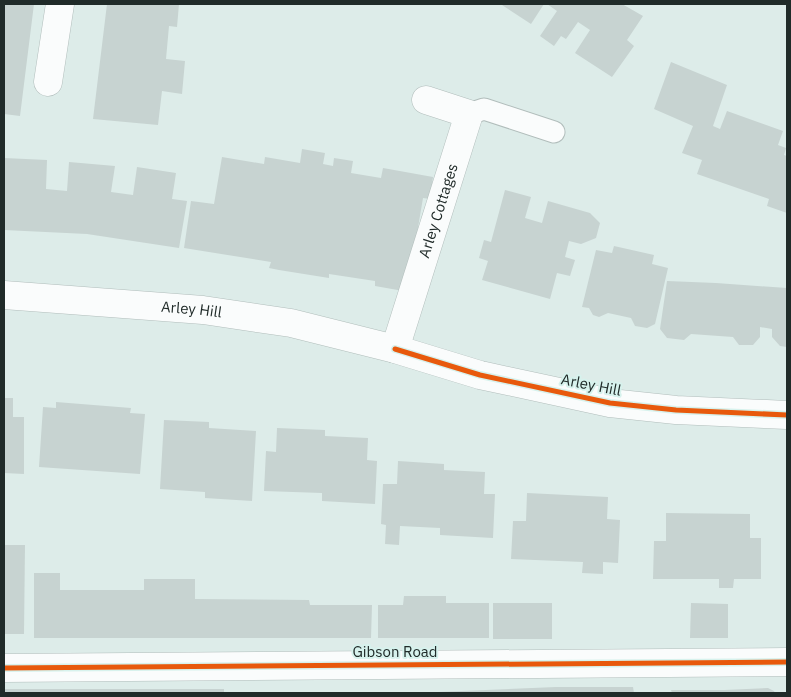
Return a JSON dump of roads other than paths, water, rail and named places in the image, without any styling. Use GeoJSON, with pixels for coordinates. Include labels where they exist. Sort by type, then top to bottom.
{"type":"FeatureCollection","features":[{"type":"Feature","properties":{"kind":"street"},"geometry":{"type":"LineString","coordinates":[[48,82],[60,4]]}},
{"type":"Feature","properties":{"kind":"street"},"geometry":{"type":"LineString","coordinates":[[426,100],[468,114]]}},
{"type":"Feature","properties":{"kind":"street","name":"Arley Cottages"},"geometry":{"type":"LineString","coordinates":[[395,349],[468,114]]}},
{"type":"Feature","properties":{"kind":"street","name":"Arley Hill"},"geometry":{"type":"LineString","coordinates":[[4,295],[203,310],[291,323],[395,349],[480,375],[610,403],[676,410],[787,415]]}},
{"type":"Feature","properties":{"kind":"street","name":"Gibson Road"},"geometry":{"type":"LineString","coordinates":[[4,668],[787,662]]}},
{"type":"Feature","properties":{"kind":"lane"},"geometry":{"type":"LineString","coordinates":[[468,114],[484,109],[554,132]]}}]}
